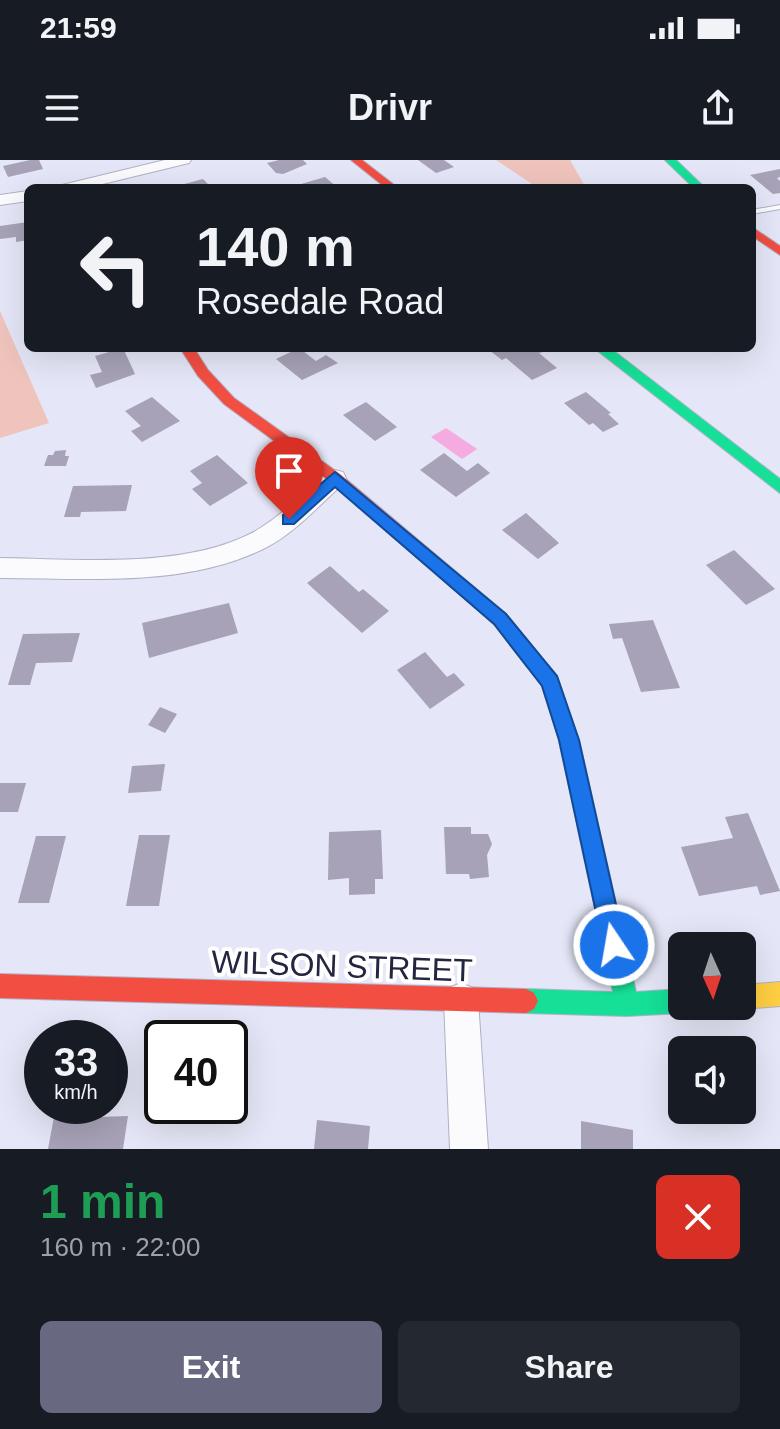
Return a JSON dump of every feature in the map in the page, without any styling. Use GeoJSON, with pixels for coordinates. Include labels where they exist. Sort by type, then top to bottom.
{"type":"FeatureCollection","features":[{"type":"Feature","properties":{"kind":"street"},"geometry":{"type":"LineString","coordinates":[[94,184],[184,160]]}},
{"type":"Feature","properties":{"kind":"street"},"geometry":{"type":"LineString","coordinates":[[356,160],[388,184]]}},
{"type":"Feature","properties":{"kind":"street"},"geometry":{"type":"LineString","coordinates":[[670,160],[696,184]]}},
{"type":"Feature","properties":{"kind":"street"},"geometry":{"type":"LineString","coordinates":[[0,200],[24,197]]}},
{"type":"Feature","properties":{"kind":"street"},"geometry":{"type":"LineString","coordinates":[[756,233],[780,252]]}},
{"type":"Feature","properties":{"kind":"street"},"geometry":{"type":"LineString","coordinates":[[190,352],[203,373],[229,401],[335,478],[500,619],[550,682],[569,740],[627,1004]]}},
{"type":"Feature","properties":{"kind":"street"},"geometry":{"type":"LineString","coordinates":[[606,352],[780,487]]}},
{"type":"Feature","properties":{"kind":"street"},"geometry":{"type":"LineString","coordinates":[[0,568],[147,565],[221,554],[258,540],[289,519],[335,478]]}},
{"type":"Feature","properties":{"kind":"street","name":"WILSON STREET"},"geometry":{"type":"LineString","coordinates":[[0,986],[627,1004],[668,1002]]}},
{"type":"Feature","properties":{"kind":"street"},"geometry":{"type":"LineString","coordinates":[[756,996],[780,994]]}},
{"type":"Feature","properties":{"kind":"street"},"geometry":{"type":"LineString","coordinates":[[461,1000],[469,1149]]}},
{"type":"Feature","properties":{"kind":"lane"},"geometry":{"type":"LineString","coordinates":[[756,211],[780,207]]}},
{"type":"Feature","properties":{"kind":"shaded area"},"geometry":{"type":"Polygon","coordinates":[[[496,160],[570,160],[584,184],[532,184],[496,160]]]}},
{"type":"Feature","properties":{"kind":"shaded area"},"geometry":{"type":"Polygon","coordinates":[[[0,311],[49,423],[0,438],[0,311]]]}},
{"type":"Feature","properties":{"kind":"shaded area"},"geometry":{"type":"Polygon","coordinates":[[[446,428],[477,449],[462,459],[431,437],[446,428]]]}},
{"type":"Feature","properties":{"kind":"building"},"geometry":{"type":"Polygon","coordinates":[[[39,160],[43,169],[8,177],[3,166],[39,160]]]}},
{"type":"Feature","properties":{"kind":"building"},"geometry":{"type":"Polygon","coordinates":[[[303,160],[307,164],[283,174],[276,173],[267,163],[303,160]]]}},
{"type":"Feature","properties":{"kind":"building"},"geometry":{"type":"Polygon","coordinates":[[[418,160],[444,160],[454,167],[436,173],[418,160]]]}},
{"type":"Feature","properties":{"kind":"building"},"geometry":{"type":"Polygon","coordinates":[[[780,169],[780,177],[777,178],[780,193],[773,194],[750,175],[780,169]]]}},
{"type":"Feature","properties":{"kind":"building"},"geometry":{"type":"Polygon","coordinates":[[[325,177],[333,184],[301,184],[325,177]]]}},
{"type":"Feature","properties":{"kind":"building"},"geometry":{"type":"Polygon","coordinates":[[[203,179],[208,184],[184,184],[203,179]]]}},
{"type":"Feature","properties":{"kind":"building"},"geometry":{"type":"Polygon","coordinates":[[[24,223],[24,241],[16,242],[16,237],[0,239],[0,226],[24,223]]]}},
{"type":"Feature","properties":{"kind":"building"},"geometry":{"type":"Polygon","coordinates":[[[125,352],[135,374],[96,388],[90,375],[102,372],[95,356],[125,352]]]}},
{"type":"Feature","properties":{"kind":"building"},"geometry":{"type":"Polygon","coordinates":[[[291,352],[304,352],[316,361],[326,355],[338,363],[302,380],[276,359],[291,352]]]}},
{"type":"Feature","properties":{"kind":"building"},"geometry":{"type":"Polygon","coordinates":[[[492,352],[543,352],[539,353],[557,368],[532,380],[506,358],[502,360],[492,352]]]}},
{"type":"Feature","properties":{"kind":"building"},"geometry":{"type":"Polygon","coordinates":[[[586,392],[619,424],[603,432],[593,423],[589,425],[564,403],[586,392]]]}},
{"type":"Feature","properties":{"kind":"building"},"geometry":{"type":"Polygon","coordinates":[[[152,397],[180,421],[142,442],[131,431],[141,426],[125,411],[152,397]]]}},
{"type":"Feature","properties":{"kind":"building"},"geometry":{"type":"Polygon","coordinates":[[[366,402],[397,427],[375,441],[343,415],[366,402]]]}},
{"type":"Feature","properties":{"kind":"building"},"geometry":{"type":"Polygon","coordinates":[[[66,450],[65,456],[69,456],[66,466],[44,466],[48,455],[66,450]]]}},
{"type":"Feature","properties":{"kind":"building"},"geometry":{"type":"Polygon","coordinates":[[[444,453],[467,471],[478,463],[490,473],[456,497],[420,470],[444,453]]]}},
{"type":"Feature","properties":{"kind":"building"},"geometry":{"type":"Polygon","coordinates":[[[217,455],[248,483],[210,506],[192,489],[202,483],[190,471],[217,455]]]}},
{"type":"Feature","properties":{"kind":"building"},"geometry":{"type":"Polygon","coordinates":[[[132,485],[126,511],[81,512],[80,517],[64,517],[73,486],[132,485]]]}},
{"type":"Feature","properties":{"kind":"building"},"geometry":{"type":"Polygon","coordinates":[[[526,513],[559,543],[538,559],[502,530],[526,513]]]}},
{"type":"Feature","properties":{"kind":"building"},"geometry":{"type":"Polygon","coordinates":[[[734,550],[775,589],[746,605],[706,565],[734,550]]]}},
{"type":"Feature","properties":{"kind":"building"},"geometry":{"type":"Polygon","coordinates":[[[330,566],[359,592],[363,589],[389,611],[362,633],[307,583],[330,566]]]}},
{"type":"Feature","properties":{"kind":"building"},"geometry":{"type":"Polygon","coordinates":[[[229,603],[238,633],[149,658],[142,623],[229,603]]]}},
{"type":"Feature","properties":{"kind":"building"},"geometry":{"type":"Polygon","coordinates":[[[653,620],[680,688],[641,692],[622,638],[613,639],[609,624],[653,620]]]}},
{"type":"Feature","properties":{"kind":"building"},"geometry":{"type":"Polygon","coordinates":[[[80,633],[72,662],[36,663],[30,685],[8,685],[23,634],[80,633]]]}},
{"type":"Feature","properties":{"kind":"building"},"geometry":{"type":"Polygon","coordinates":[[[425,652],[447,677],[454,673],[465,685],[430,709],[397,670],[425,652]]]}},
{"type":"Feature","properties":{"kind":"building"},"geometry":{"type":"Polygon","coordinates":[[[160,707],[177,714],[165,733],[148,725],[160,707]]]}},
{"type":"Feature","properties":{"kind":"building"},"geometry":{"type":"Polygon","coordinates":[[[165,764],[161,791],[128,793],[132,766],[165,764]]]}},
{"type":"Feature","properties":{"kind":"building"},"geometry":{"type":"Polygon","coordinates":[[[0,783],[26,783],[18,812],[0,812],[0,783]]]}},
{"type":"Feature","properties":{"kind":"building"},"geometry":{"type":"Polygon","coordinates":[[[748,813],[780,891],[760,895],[757,886],[699,896],[681,847],[733,838],[725,817],[748,813]]]}},
{"type":"Feature","properties":{"kind":"building"},"geometry":{"type":"Polygon","coordinates":[[[444,827],[471,827],[471,834],[488,834],[492,844],[487,855],[489,877],[470,879],[469,874],[446,874],[444,827]]]}},
{"type":"Feature","properties":{"kind":"building"},"geometry":{"type":"Polygon","coordinates":[[[381,830],[383,879],[375,879],[375,894],[349,895],[349,878],[328,880],[329,832],[381,830]]]}},
{"type":"Feature","properties":{"kind":"building"},"geometry":{"type":"Polygon","coordinates":[[[139,835],[170,835],[159,906],[126,906],[139,835]]]}},
{"type":"Feature","properties":{"kind":"building"},"geometry":{"type":"Polygon","coordinates":[[[36,836],[66,836],[49,903],[18,903],[36,836]]]}},
{"type":"Feature","properties":{"kind":"building"},"geometry":{"type":"Polygon","coordinates":[[[317,1120],[370,1126],[368,1149],[314,1149],[317,1120]]]}},
{"type":"Feature","properties":{"kind":"building"},"geometry":{"type":"Polygon","coordinates":[[[581,1121],[633,1130],[633,1149],[581,1149],[581,1121]]]}},
{"type":"Feature","properties":{"kind":"building"},"geometry":{"type":"Polygon","coordinates":[[[53,1124],[127,1124],[123,1149],[48,1149],[53,1124]]]}},
{"type":"Feature","properties":{"kind":"traffic: fast"},"geometry":{"type":"LineString","coordinates":[[670,160],[696,184]]}},
{"type":"Feature","properties":{"kind":"traffic: fast"},"geometry":{"type":"LineString","coordinates":[[606,352],[780,487]]}},
{"type":"Feature","properties":{"kind":"traffic: fast"},"geometry":{"type":"LineString","coordinates":[[533,661],[550,682],[569,740],[627,1004]]}},
{"type":"Feature","properties":{"kind":"traffic: fast"},"geometry":{"type":"LineString","coordinates":[[526,1001],[627,1004],[668,1002]]}},
{"type":"Feature","properties":{"kind":"traffic: slow"},"geometry":{"type":"LineString","coordinates":[[756,996],[780,994]]}},
{"type":"Feature","properties":{"kind":"traffic: jam"},"geometry":{"type":"LineString","coordinates":[[356,160],[388,184]]}},
{"type":"Feature","properties":{"kind":"traffic: jam"},"geometry":{"type":"LineString","coordinates":[[756,233],[780,252]]}},
{"type":"Feature","properties":{"kind":"traffic: jam"},"geometry":{"type":"LineString","coordinates":[[190,352],[203,373],[229,401],[335,478],[500,619],[533,661]]}},
{"type":"Feature","properties":{"kind":"traffic: jam"},"geometry":{"type":"LineString","coordinates":[[0,986],[526,1001]]}},
{"type":"Feature","properties":{"kind":"route"},"geometry":{"type":"LineString","coordinates":[[289,519],[335,478],[500,619],[550,682],[569,740],[614,945]]}}]}
